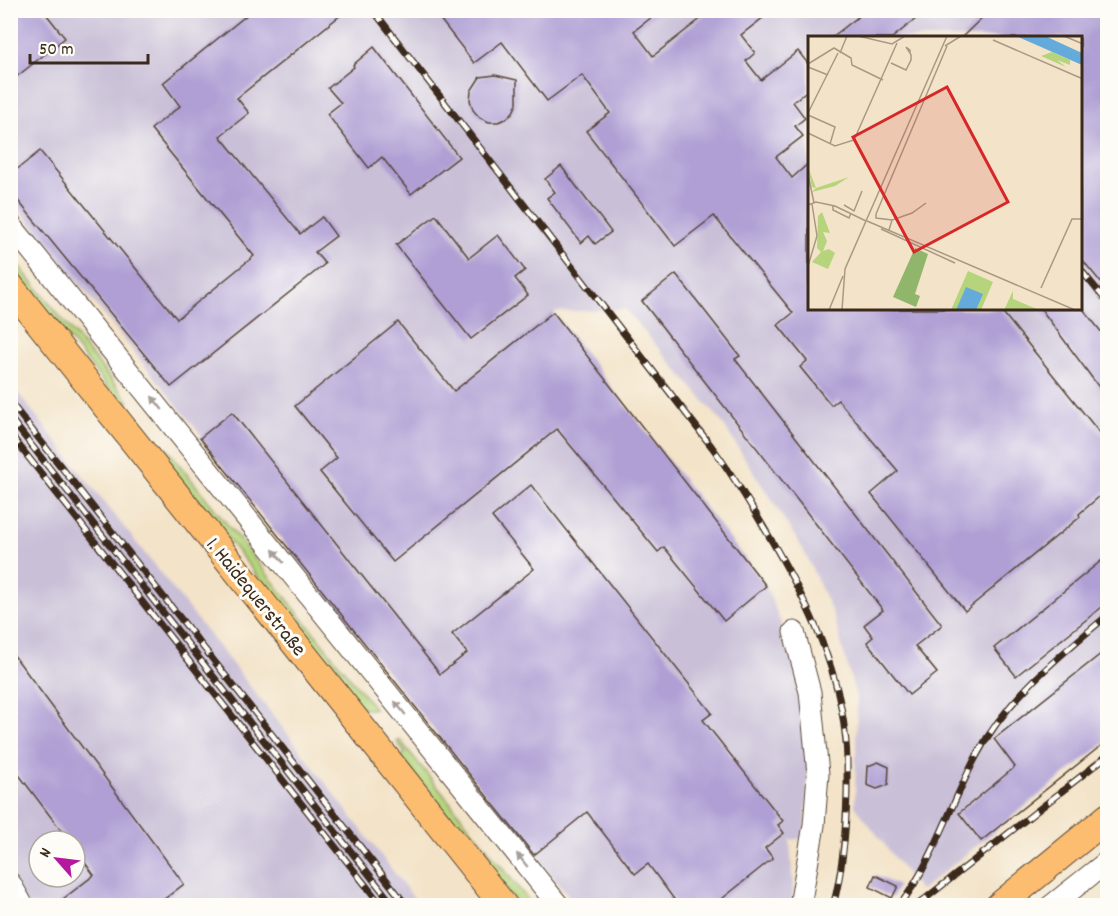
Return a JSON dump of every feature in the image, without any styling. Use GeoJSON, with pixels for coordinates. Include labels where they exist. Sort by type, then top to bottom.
{"type":"FeatureCollection","features":[{"type":"Feature","properties":{"kind":"main road","name":"1. Haidequerstraße"},"geometry":{"type":"LineString","coordinates":[[10,286],[504,906]]}},
{"type":"Feature","properties":{"kind":"main road"},"geometry":{"type":"LineString","coordinates":[[1001,904],[1107,817]]}},
{"type":"Feature","properties":{"kind":"lane"},"geometry":{"type":"LineString","coordinates":[[10,224],[559,906]]}},
{"type":"Feature","properties":{"kind":"lane"},"geometry":{"type":"LineString","coordinates":[[794,632],[810,692],[818,774],[814,825],[800,906]]}},
{"type":"Feature","properties":{"kind":"lane"},"geometry":{"type":"LineString","coordinates":[[1051,906],[1107,861]]}},
{"type":"Feature","properties":{"kind":"lane"},"geometry":{"type":"LineString","coordinates":[[10,883],[22,906]]}},
{"type":"Feature","properties":{"kind":"shaded area"},"geometry":{"type":"Polygon","coordinates":[[[10,11],[1107,11],[1107,741],[920,891],[855,806],[857,700],[833,614],[803,549],[721,421],[625,309],[553,312],[766,586],[792,651],[804,706],[809,762],[804,838],[790,840],[793,893],[790,905],[576,905],[404,693],[202,436],[11,200],[10,11]]]}},
{"type":"Feature","properties":{"kind":"shaded area"},"geometry":{"type":"Polygon","coordinates":[[[10,383],[294,742],[419,905],[11,905],[10,383]]]}},
{"type":"Feature","properties":{"kind":"green space"},"geometry":{"type":"Polygon","coordinates":[[[10,255],[129,402],[123,407],[11,265],[10,255]]]}},
{"type":"Feature","properties":{"kind":"green space"},"geometry":{"type":"Polygon","coordinates":[[[166,448],[375,709],[365,709],[359,705],[168,463],[165,458],[166,448]]]}},
{"type":"Feature","properties":{"kind":"green space"},"geometry":{"type":"Polygon","coordinates":[[[400,740],[532,905],[518,905],[401,757],[405,753],[397,742],[400,740]]]}},
{"type":"Feature","properties":{"kind":"building"},"geometry":{"type":"Polygon","coordinates":[[[10,10],[43,10],[65,38],[10,82],[10,10]]]}},
{"type":"Feature","properties":{"kind":"building"},"geometry":{"type":"Polygon","coordinates":[[[253,10],[347,10],[237,98],[249,113],[220,136],[300,234],[322,217],[336,236],[315,252],[325,264],[171,387],[10,191],[10,175],[40,151],[177,319],[254,256],[151,129],[180,106],[163,83],[253,10]]]}},
{"type":"Feature","properties":{"kind":"building"},"geometry":{"type":"Polygon","coordinates":[[[433,10],[661,10],[634,31],[653,56],[712,10],[773,10],[741,35],[755,53],[746,61],[761,80],[798,51],[808,64],[808,90],[793,102],[805,118],[795,126],[803,136],[776,157],[792,178],[808,164],[808,310],[1001,310],[1107,442],[1107,490],[1079,514],[1080,517],[965,611],[871,494],[898,471],[838,400],[831,405],[800,367],[807,361],[778,325],[793,313],[714,216],[675,246],[586,131],[610,113],[582,75],[547,101],[502,42],[474,63],[433,10]]]}},
{"type":"Feature","properties":{"kind":"building"},"geometry":{"type":"Polygon","coordinates":[[[867,10],[927,10],[894,36],[834,36],[867,10]]]}},
{"type":"Feature","properties":{"kind":"building"},"geometry":{"type":"Polygon","coordinates":[[[990,10],[1107,10],[1107,290],[1082,259],[1082,36],[963,36],[990,10]]]}},
{"type":"Feature","properties":{"kind":"building"},"geometry":{"type":"Polygon","coordinates":[[[374,47],[459,157],[411,194],[382,157],[369,168],[327,114],[341,103],[328,88],[374,47]]]}},
{"type":"Feature","properties":{"kind":"building"},"geometry":{"type":"Polygon","coordinates":[[[495,75],[517,80],[517,104],[506,119],[489,122],[480,118],[473,110],[470,100],[471,91],[480,77],[495,75]]]}},
{"type":"Feature","properties":{"kind":"building"},"geometry":{"type":"Polygon","coordinates":[[[561,166],[611,232],[595,244],[589,236],[581,243],[547,198],[555,192],[545,179],[561,166]]]}},
{"type":"Feature","properties":{"kind":"building"},"geometry":{"type":"Polygon","coordinates":[[[436,215],[469,258],[498,235],[525,270],[515,278],[528,295],[471,339],[396,245],[436,215]]]}},
{"type":"Feature","properties":{"kind":"building"},"geometry":{"type":"Polygon","coordinates":[[[676,274],[740,356],[735,359],[942,625],[915,646],[937,673],[909,695],[867,642],[873,637],[864,625],[883,610],[642,301],[676,274]]]}},
{"type":"Feature","properties":{"kind":"building"},"geometry":{"type":"Polygon","coordinates":[[[1083,309],[1107,339],[1107,398],[1042,310],[1083,309]]]}},
{"type":"Feature","properties":{"kind":"building"},"geometry":{"type":"Polygon","coordinates":[[[553,312],[766,586],[724,621],[664,547],[658,552],[557,429],[393,562],[320,472],[337,458],[295,406],[398,322],[454,391],[553,312]]]}},
{"type":"Feature","properties":{"kind":"building"},"geometry":{"type":"Polygon","coordinates":[[[232,412],[440,674],[467,653],[452,634],[534,569],[492,517],[531,485],[712,713],[703,720],[783,821],[778,825],[784,833],[765,848],[773,858],[713,906],[679,906],[648,864],[635,874],[587,812],[534,855],[200,438],[232,412]]]}},
{"type":"Feature","properties":{"kind":"building"},"geometry":{"type":"Polygon","coordinates":[[[1107,556],[1107,603],[1016,676],[994,648],[1107,556]]]}},
{"type":"Feature","properties":{"kind":"building"},"geometry":{"type":"Polygon","coordinates":[[[1107,649],[1107,741],[981,841],[959,813],[1015,767],[994,739],[1107,649]]]}},
{"type":"Feature","properties":{"kind":"building"},"geometry":{"type":"Polygon","coordinates":[[[10,650],[184,884],[155,906],[54,906],[76,889],[87,889],[87,880],[94,875],[87,865],[87,829],[60,829],[10,763],[10,650]]]}},
{"type":"Feature","properties":{"kind":"building"},"geometry":{"type":"Polygon","coordinates":[[[878,762],[889,767],[888,785],[877,789],[867,785],[868,766],[878,762]]]}},
{"type":"Feature","properties":{"kind":"building"},"geometry":{"type":"Polygon","coordinates":[[[875,875],[898,886],[892,898],[870,887],[875,875]]]}},
{"type":"Feature","properties":{"kind":"railway"},"geometry":{"type":"LineString","coordinates":[[373,10],[712,447],[747,499],[793,579],[826,654],[841,706],[846,740],[845,836],[833,906]]}},
{"type":"Feature","properties":{"kind":"railway"},"geometry":{"type":"LineString","coordinates":[[1082,271],[1108,303]]}},
{"type":"Feature","properties":{"kind":"railway"},"geometry":{"type":"LineString","coordinates":[[10,402],[407,906]]}},
{"type":"Feature","properties":{"kind":"railway"},"geometry":{"type":"LineString","coordinates":[[10,418],[394,906]]}},
{"type":"Feature","properties":{"kind":"railway"},"geometry":{"type":"LineString","coordinates":[[10,434],[382,906]]}},
{"type":"Feature","properties":{"kind":"railway"},"geometry":{"type":"LineString","coordinates":[[899,906],[922,870],[967,774],[989,734],[1035,679],[1108,615]]}},
{"type":"Feature","properties":{"kind":"railway"},"geometry":{"type":"LineString","coordinates":[[916,906],[1108,755]]}}]}
